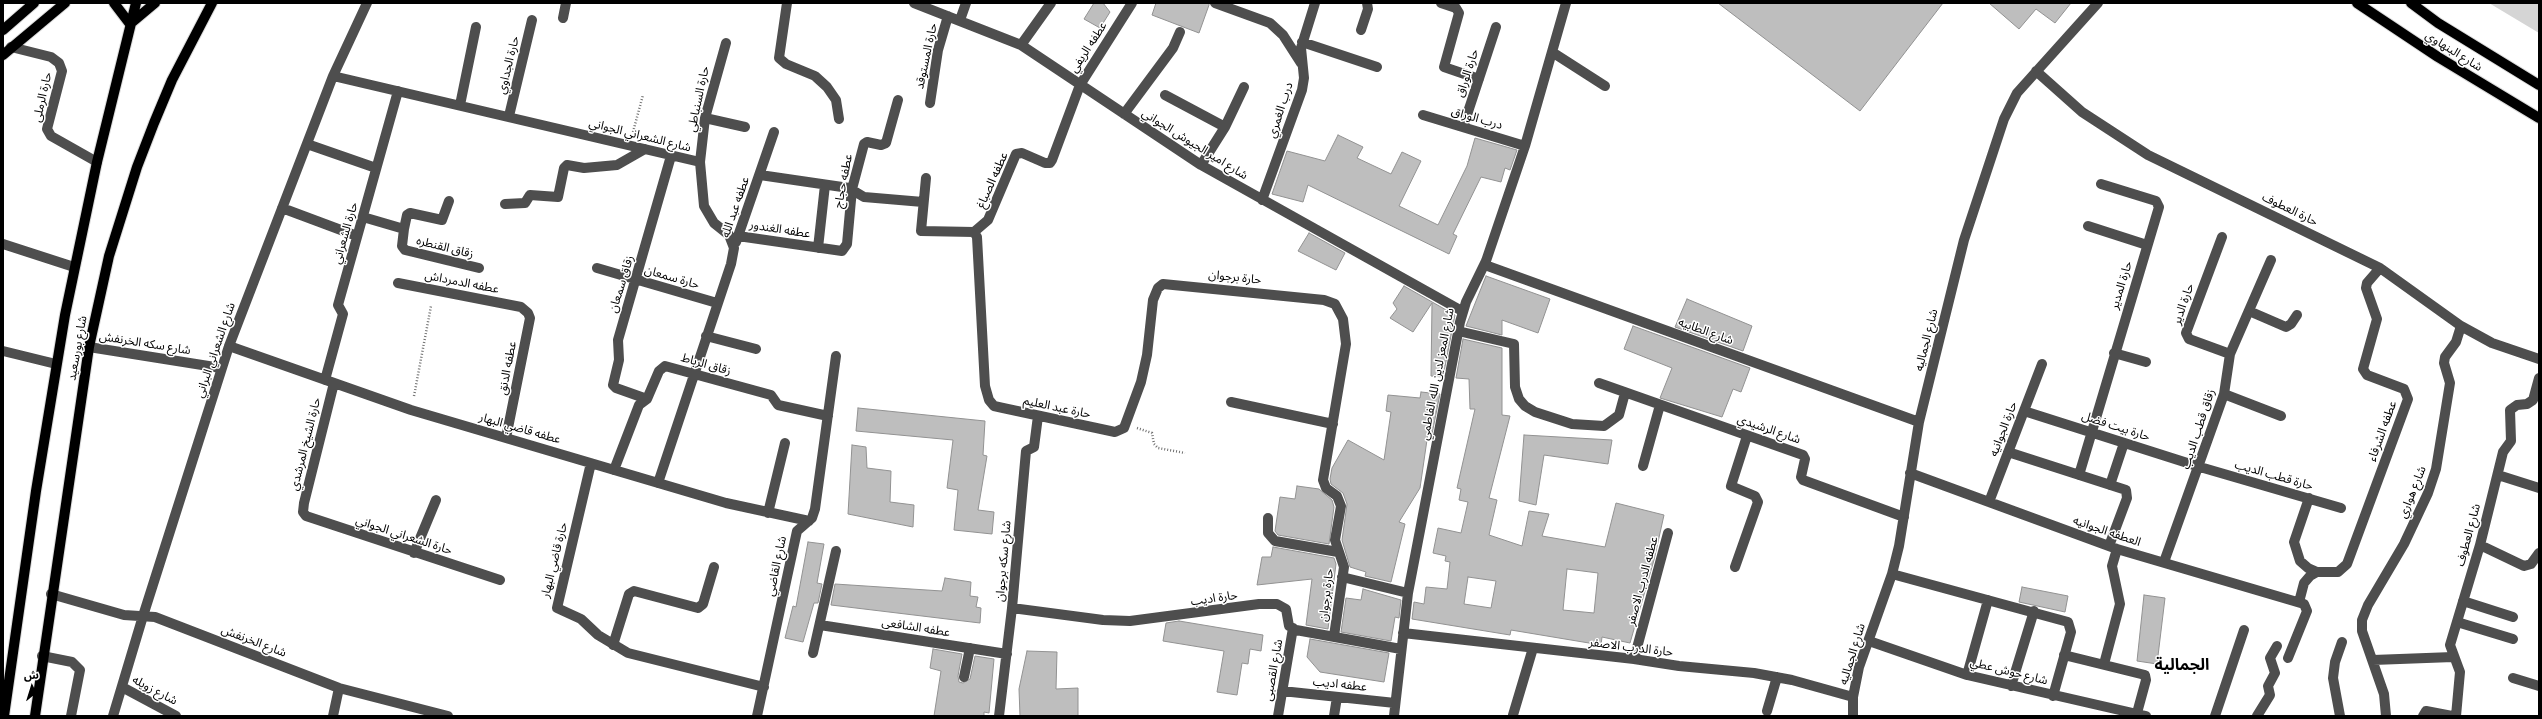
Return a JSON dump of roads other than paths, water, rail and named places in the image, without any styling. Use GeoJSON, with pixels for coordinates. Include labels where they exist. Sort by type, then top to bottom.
{"type":"FeatureCollection","features":[{"type":"Feature","properties":{"kind":"main road"},"geometry":{"type":"LineString","coordinates":[[3,30],[34,3]]}},
{"type":"Feature","properties":{"kind":"main road"},"geometry":{"type":"LineString","coordinates":[[3,55],[65,3]]}},
{"type":"Feature","properties":{"kind":"main road"},"geometry":{"type":"LineString","coordinates":[[114,3],[130,24],[155,3]]}},
{"type":"Feature","properties":{"kind":"main road","name":"شارع بورسعيد"},"geometry":{"type":"LineString","coordinates":[[4,716],[5,685],[56,364],[74,267],[97,162],[136,3]]}},
{"type":"Feature","properties":{"kind":"main road","name":"شارع بورسعيد"},"geometry":{"type":"LineString","coordinates":[[35,716],[51,594],[89,348],[109,256],[137,167],[172,80],[212,3]]}},
{"type":"Feature","properties":{"kind":"main road","name":"شارع البنهاوي"},"geometry":{"type":"LineString","coordinates":[[2357,3],[2438,57],[2539,118]]}},
{"type":"Feature","properties":{"kind":"main road","name":"شارع البنهاوي"},"geometry":{"type":"LineString","coordinates":[[2411,3],[2438,23],[2539,85]]}},
{"type":"Feature","properties":{"kind":"street","name":"شارع الشعراني البراني"},"geometry":{"type":"LineString","coordinates":[[113,716],[143,616],[229,346],[333,76],[367,3]]}},
{"type":"Feature","properties":{"kind":"street"},"geometry":{"type":"LineString","coordinates":[[563,18],[566,3]]}},
{"type":"Feature","properties":{"kind":"street"},"geometry":{"type":"LineString","coordinates":[[787,3],[778,58],[786,64],[801,69],[814,76],[827,87],[836,100],[839,119]]}},
{"type":"Feature","properties":{"kind":"street","name":"شارع امير الجيوش الجواني"},"geometry":{"type":"LineString","coordinates":[[914,3],[1021,45],[1201,165],[1462,311]]}},
{"type":"Feature","properties":{"kind":"street"},"geometry":{"type":"LineString","coordinates":[[960,20],[966,3]]}},
{"type":"Feature","properties":{"kind":"street"},"geometry":{"type":"LineString","coordinates":[[1021,45],[1051,3]]}},
{"type":"Feature","properties":{"kind":"street","name":"عطفه الريفي"},"geometry":{"type":"LineString","coordinates":[[1080,85],[1132,3]]}},
{"type":"Feature","properties":{"kind":"street"},"geometry":{"type":"LineString","coordinates":[[1215,3],[1270,23],[1283,35],[1302,65]]}},
{"type":"Feature","properties":{"kind":"street","name":"درب الغمري"},"geometry":{"type":"LineString","coordinates":[[1262,200],[1302,90],[1302,42],[1315,3]]}},
{"type":"Feature","properties":{"kind":"street"},"geometry":{"type":"LineString","coordinates":[[1361,30],[1368,9],[1367,3]]}},
{"type":"Feature","properties":{"kind":"street"},"geometry":{"type":"LineString","coordinates":[[1441,3],[1456,8],[1459,12],[1444,67],[1479,80]]}},
{"type":"Feature","properties":{"kind":"street","name":"شارع المعز لدين الله الفاطمي"},"geometry":{"type":"LineString","coordinates":[[1394,716],[1408,593],[1462,311],[1485,265],[1525,146],[1566,3]]}},
{"type":"Feature","properties":{"kind":"street","name":"شارع الجماليه"},"geometry":{"type":"LineString","coordinates":[[1853,716],[1853,697],[1859,667],[1892,574],[1904,517],[1919,422],[1966,233],[2004,119],[2017,93],[2098,3]]}},
{"type":"Feature","properties":{"kind":"street","name":"حارة المستوقد"},"geometry":{"type":"LineString","coordinates":[[930,103],[938,50],[948,16]]}},
{"type":"Feature","properties":{"kind":"street","name":"حارة الجداوي"},"geometry":{"type":"LineString","coordinates":[[509,116],[532,20]]}},
{"type":"Feature","properties":{"kind":"street"},"geometry":{"type":"LineString","coordinates":[[460,105],[476,27]]}},
{"type":"Feature","properties":{"kind":"street","name":"حارة الوراق"},"geometry":{"type":"LineString","coordinates":[[1463,127],[1496,27]]}},
{"type":"Feature","properties":{"kind":"street"},"geometry":{"type":"LineString","coordinates":[[1124,114],[1173,48],[1180,32]]}},
{"type":"Feature","properties":{"kind":"street"},"geometry":{"type":"LineString","coordinates":[[1302,42],[1376,67]]}},
{"type":"Feature","properties":{"kind":"street","name":"حارة السنباطي"},"geometry":{"type":"LineString","coordinates":[[700,162],[705,118],[726,43]]}},
{"type":"Feature","properties":{"kind":"street","name":"حارة الرملى"},"geometry":{"type":"LineString","coordinates":[[11,47],[51,57],[59,63],[62,72],[47,129],[51,136],[57,140],[97,162]]}},
{"type":"Feature","properties":{"kind":"street"},"geometry":{"type":"LineString","coordinates":[[1552,52],[1605,86]]}},
{"type":"Feature","properties":{"kind":"street","name":"حارة العطوف"},"geometry":{"type":"LineString","coordinates":[[2036,71],[2082,112],[2148,155],[2380,268],[2461,326],[2492,343],[2539,359]]}},
{"type":"Feature","properties":{"kind":"street","name":"شارع الشعراني الجواني"},"geometry":{"type":"LineString","coordinates":[[333,76],[509,116],[700,162],[704,206],[714,223],[729,235],[734,248]]}},
{"type":"Feature","properties":{"kind":"street","name":"عطفه الصباغ"},"geometry":{"type":"LineString","coordinates":[[974,232],[988,220],[1016,154],[1022,153],[1046,163],[1050,163],[1080,85]]}},
{"type":"Feature","properties":{"kind":"street"},"geometry":{"type":"LineString","coordinates":[[1201,165],[1225,127],[1244,86]]}},
{"type":"Feature","properties":{"kind":"street","name":"حارة الشعراني"},"geometry":{"type":"LineString","coordinates":[[329,381],[343,314],[338,305],[398,91]]}},
{"type":"Feature","properties":{"kind":"street"},"geometry":{"type":"LineString","coordinates":[[1165,95],[1225,127]]}},
{"type":"Feature","properties":{"kind":"street","name":"عطفه حجاج"},"geometry":{"type":"LineString","coordinates":[[846,244],[852,189],[864,144],[868,142],[881,145],[886,143],[898,100]]}},
{"type":"Feature","properties":{"kind":"street","name":"درب الوراق"},"geometry":{"type":"LineString","coordinates":[[1423,115],[1525,146]]}},
{"type":"Feature","properties":{"kind":"street"},"geometry":{"type":"LineString","coordinates":[[705,118],[745,127]]}},
{"type":"Feature","properties":{"kind":"street","name":"عطفه عبد الله"},"geometry":{"type":"LineString","coordinates":[[734,248],[774,132]]}},
{"type":"Feature","properties":{"kind":"street"},"geometry":{"type":"LineString","coordinates":[[307,144],[376,168]]}},
{"type":"Feature","properties":{"kind":"street"},"geometry":{"type":"LineString","coordinates":[[505,204],[525,203],[530,195],[558,197],[564,168],[567,165],[584,168],[617,165],[645,149]]}},
{"type":"Feature","properties":{"kind":"street","name":"زقاق سمعان"},"geometry":{"type":"LineString","coordinates":[[647,400],[616,388],[613,385],[620,360],[618,340],[637,280],[671,156]]}},
{"type":"Feature","properties":{"kind":"street","name":"عطفه عبد الله"},"geometry":{"type":"LineString","coordinates":[[760,175],[852,189],[864,198],[923,202]]}},
{"type":"Feature","properties":{"kind":"street"},"geometry":{"type":"LineString","coordinates":[[926,178],[921,231],[974,232]]}},
{"type":"Feature","properties":{"kind":"street","name":"حارة المدير"},"geometry":{"type":"LineString","coordinates":[[2079,475],[2114,353],[2159,209],[2158,202],[2100,184]]}},
{"type":"Feature","properties":{"kind":"street","name":"عطفه الغندور"},"geometry":{"type":"LineString","coordinates":[[818,248],[825,185]]}},
{"type":"Feature","properties":{"kind":"street"},"geometry":{"type":"LineString","coordinates":[[363,217],[404,229],[408,214],[442,220],[449,201]]}},
{"type":"Feature","properties":{"kind":"street"},"geometry":{"type":"LineString","coordinates":[[282,208],[357,236]]}},
{"type":"Feature","properties":{"kind":"street"},"geometry":{"type":"LineString","coordinates":[[2088,226],[2147,245]]}},
{"type":"Feature","properties":{"kind":"street","name":"زقاق القنطره"},"geometry":{"type":"LineString","coordinates":[[404,229],[402,246],[405,250],[479,268]]}},
{"type":"Feature","properties":{"kind":"street","name":"حارة عبد العليم"},"geometry":{"type":"LineString","coordinates":[[974,232],[977,237],[985,386],[989,400],[994,406],[1115,432],[1124,428]]}},
{"type":"Feature","properties":{"kind":"street","name":"عطفه الغندور"},"geometry":{"type":"LineString","coordinates":[[738,236],[842,251],[846,244]]}},
{"type":"Feature","properties":{"kind":"street","name":"حارة الدير"},"geometry":{"type":"LineString","coordinates":[[2222,237],[2186,333],[2189,340],[2230,354]]}},
{"type":"Feature","properties":{"kind":"street"},"geometry":{"type":"LineString","coordinates":[[3,244],[74,267]]}},
{"type":"Feature","properties":{"kind":"street"},"geometry":{"type":"LineString","coordinates":[[658,483],[693,374],[731,264],[734,248]]}},
{"type":"Feature","properties":{"kind":"street","name":"زقاق قطب الديب"},"geometry":{"type":"LineString","coordinates":[[2164,562],[2200,467],[2224,394],[2230,354],[2272,260]]}},
{"type":"Feature","properties":{"kind":"street","name":"شارع الطابيه"},"geometry":{"type":"LineString","coordinates":[[1485,265],[1919,422]]}},
{"type":"Feature","properties":{"kind":"street","name":"حارة سمعان"},"geometry":{"type":"LineString","coordinates":[[597,268],[717,303]]}},
{"type":"Feature","properties":{"kind":"street","name":"عطفه الشرفاء"},"geometry":{"type":"LineString","coordinates":[[2317,572],[2338,572],[2347,564],[2408,399],[2404,389],[2367,375],[2362,369],[2377,319],[2366,288],[2367,283],[2380,268]]}},
{"type":"Feature","properties":{"kind":"street","name":"عطفه الدمرداش"},"geometry":{"type":"LineString","coordinates":[[398,283],[521,307]]}},
{"type":"Feature","properties":{"kind":"street","name":"حارة برجوان"},"geometry":{"type":"LineString","coordinates":[[1124,428],[1140,382],[1147,355],[1155,293],[1158,288],[1170,283],[1324,300],[1335,304],[1343,319],[1346,344],[1323,480],[1326,488],[1340,500],[1335,540],[1338,552],[1343,562],[1334,636]]}},
{"type":"Feature","properties":{"kind":"street","name":"عطفه الدنق"},"geometry":{"type":"LineString","coordinates":[[506,438],[530,318],[521,307]]}},
{"type":"Feature","properties":{"kind":"street"},"geometry":{"type":"LineString","coordinates":[[2249,311],[2286,327],[2291,324],[2297,315]]}},
{"type":"Feature","properties":{"kind":"street","name":"شارع هواري"},"geometry":{"type":"LineString","coordinates":[[2386,716],[2384,694],[2362,631],[2364,611],[2404,544],[2428,493],[2436,469],[2450,383],[2444,363],[2445,357],[2456,342],[2461,326]]}},
{"type":"Feature","properties":{"kind":"street"},"geometry":{"type":"LineString","coordinates":[[1458,331],[1514,344],[1515,387],[1519,399],[1525,406],[1535,412],[1583,427],[1604,426],[1615,420],[1625,393]]}},
{"type":"Feature","properties":{"kind":"street"},"geometry":{"type":"LineString","coordinates":[[706,336],[756,349]]}},
{"type":"Feature","properties":{"kind":"street","name":"عطفه قاضي البهار"},"geometry":{"type":"LineString","coordinates":[[229,346],[411,410],[726,503],[809,521]]}},
{"type":"Feature","properties":{"kind":"street","name":"شارع سكه الخرنفش"},"geometry":{"type":"LineString","coordinates":[[89,348],[222,368]]}},
{"type":"Feature","properties":{"kind":"street"},"geometry":{"type":"LineString","coordinates":[[3,352],[56,364]]}},
{"type":"Feature","properties":{"kind":"street"},"geometry":{"type":"LineString","coordinates":[[2114,353],[2146,362]]}},
{"type":"Feature","properties":{"kind":"street","name":"شارع القاضي"},"geometry":{"type":"LineString","coordinates":[[757,716],[797,531],[809,521],[815,509],[836,356]]}},
{"type":"Feature","properties":{"kind":"street","name":"حارة الجوانيه"},"geometry":{"type":"LineString","coordinates":[[1989,502],[2042,364]]}},
{"type":"Feature","properties":{"kind":"street","name":"زقاق الرباط"},"geometry":{"type":"LineString","coordinates":[[614,470],[639,405],[647,400],[661,368],[668,367],[771,395],[778,405],[828,416]]}},
{"type":"Feature","properties":{"kind":"street","name":"شارع العطوف"},"geometry":{"type":"LineString","coordinates":[[2456,716],[2460,672],[2453,657],[2450,645],[2480,545],[2503,452],[2511,441],[2510,410],[2517,405],[2527,404],[2533,400],[2539,378]]}},
{"type":"Feature","properties":{"kind":"street","name":"حارة الشيخ المرشدي"},"geometry":{"type":"LineString","coordinates":[[303,512],[329,381]]}},
{"type":"Feature","properties":{"kind":"street","name":"شارع الرشيدي"},"geometry":{"type":"LineString","coordinates":[[1599,384],[1803,455],[1805,458],[1801,477],[1803,480],[1904,517]]}},
{"type":"Feature","properties":{"kind":"street"},"geometry":{"type":"LineString","coordinates":[[2224,394],[2281,416]]}},
{"type":"Feature","properties":{"kind":"street"},"geometry":{"type":"LineString","coordinates":[[1231,402],[1333,424]]}},
{"type":"Feature","properties":{"kind":"street"},"geometry":{"type":"LineString","coordinates":[[1643,466],[1660,405]]}},
{"type":"Feature","properties":{"kind":"street","name":"حارة بيت فضل"},"geometry":{"type":"LineString","coordinates":[[2024,411],[2200,467]]}},
{"type":"Feature","properties":{"kind":"street","name":"شارع سكه برجوان"},"geometry":{"type":"LineString","coordinates":[[999,716],[1012,608],[1026,451],[1034,447],[1038,416]]}},
{"type":"Feature","properties":{"kind":"street"},"geometry":{"type":"LineString","coordinates":[[1735,567],[1758,502],[1755,496],[1731,486],[1747,436]]}},
{"type":"Feature","properties":{"kind":"street"},"geometry":{"type":"LineString","coordinates":[[768,513],[785,443]]}},
{"type":"Feature","properties":{"kind":"street"},"geometry":{"type":"LineString","coordinates":[[2110,485],[2124,443]]}},
{"type":"Feature","properties":{"kind":"street"},"geometry":{"type":"LineString","coordinates":[[2008,452],[2124,489],[2127,494],[2113,548],[2112,566],[2120,604],[2104,664]]}},
{"type":"Feature","properties":{"kind":"street","name":"حارة قاضي البهار"},"geometry":{"type":"LineString","coordinates":[[591,463],[556,605],[559,610],[581,619],[613,645],[644,657],[764,687]]}},
{"type":"Feature","properties":{"kind":"street","name":"حارة قطب الديب"},"geometry":{"type":"LineString","coordinates":[[2200,467],[2341,508]]}},
{"type":"Feature","properties":{"kind":"street","name":"العطفه الجوانيه"},"geometry":{"type":"LineString","coordinates":[[1910,473],[2113,548],[2299,602]]}},
{"type":"Feature","properties":{"kind":"street"},"geometry":{"type":"LineString","coordinates":[[2498,475],[2539,488]]}},
{"type":"Feature","properties":{"kind":"street"},"geometry":{"type":"LineString","coordinates":[[2288,658],[2307,611],[2306,606],[2299,602],[2304,583],[2317,572],[2308,568],[2300,561],[2294,542],[2309,498]]}},
{"type":"Feature","properties":{"kind":"street"},"geometry":{"type":"LineString","coordinates":[[414,553],[436,500]]}},
{"type":"Feature","properties":{"kind":"street","name":"حارة الشعراني الجواني"},"geometry":{"type":"LineString","coordinates":[[303,512],[311,518],[500,580]]}},
{"type":"Feature","properties":{"kind":"street"},"geometry":{"type":"LineString","coordinates":[[1268,518],[1268,533],[1275,541],[1338,552]]}},
{"type":"Feature","properties":{"kind":"street","name":"عطفه الدرب الاصفر"},"geometry":{"type":"LineString","coordinates":[[1634,659],[1668,533]]}},
{"type":"Feature","properties":{"kind":"street"},"geometry":{"type":"LineString","coordinates":[[2480,545],[2524,566],[2531,564],[2539,553]]}},
{"type":"Feature","properties":{"kind":"street"},"geometry":{"type":"LineString","coordinates":[[813,653],[836,551]]}},
{"type":"Feature","properties":{"kind":"street"},"geometry":{"type":"LineString","coordinates":[[613,645],[629,594],[634,592],[698,608],[703,604],[714,567]]}},
{"type":"Feature","properties":{"kind":"street"},"geometry":{"type":"LineString","coordinates":[[1892,574],[2034,611],[2068,622],[2071,628],[2053,696]]}},
{"type":"Feature","properties":{"kind":"street"},"geometry":{"type":"LineString","coordinates":[[1342,577],[1408,593]]}},
{"type":"Feature","properties":{"kind":"street","name":"شارع الخرنفش"},"geometry":{"type":"LineString","coordinates":[[51,594],[124,615],[161,619],[339,688],[448,716]]}},
{"type":"Feature","properties":{"kind":"street"},"geometry":{"type":"LineString","coordinates":[[1967,675],[1988,600]]}},
{"type":"Feature","properties":{"kind":"street"},"geometry":{"type":"LineString","coordinates":[[2463,601],[2513,617]]}},
{"type":"Feature","properties":{"kind":"street","name":"حارة اديب"},"geometry":{"type":"LineString","coordinates":[[1012,608],[1103,620],[1130,621],[1259,604],[1277,604],[1286,608],[1289,626],[1293,628]]}},
{"type":"Feature","properties":{"kind":"street"},"geometry":{"type":"LineString","coordinates":[[2011,686],[2034,611]]}},
{"type":"Feature","properties":{"kind":"street"},"geometry":{"type":"LineString","coordinates":[[2457,622],[2513,638]]}},
{"type":"Feature","properties":{"kind":"street","name":"عطفه الشافعى"},"geometry":{"type":"LineString","coordinates":[[820,625],[1007,654]]}},
{"type":"Feature","properties":{"kind":"street"},"geometry":{"type":"LineString","coordinates":[[1293,628],[1401,648]]}},
{"type":"Feature","properties":{"kind":"street","name":"شارع القصبى"},"geometry":{"type":"LineString","coordinates":[[1278,716],[1293,628]]}},
{"type":"Feature","properties":{"kind":"street"},"geometry":{"type":"LineString","coordinates":[[2215,716],[2244,630]]}},
{"type":"Feature","properties":{"kind":"street","name":"حارة الدرب الاصفر"},"geometry":{"type":"LineString","coordinates":[[1403,633],[1777,677],[1853,697]]}},
{"type":"Feature","properties":{"kind":"street","name":"شارع حوش عطي"},"geometry":{"type":"LineString","coordinates":[[1869,641],[1967,675],[2141,715]]}},
{"type":"Feature","properties":{"kind":"street"},"geometry":{"type":"LineString","coordinates":[[2340,716],[2333,678],[2335,662],[2342,642]]}},
{"type":"Feature","properties":{"kind":"street"},"geometry":{"type":"LineString","coordinates":[[2257,716],[2260,708],[2270,697],[2268,686],[2275,673],[2270,658],[2277,646]]}},
{"type":"Feature","properties":{"kind":"street"},"geometry":{"type":"LineString","coordinates":[[964,677],[970,648]]}},
{"type":"Feature","properties":{"kind":"street"},"geometry":{"type":"LineString","coordinates":[[1513,714],[1533,648]]}},
{"type":"Feature","properties":{"kind":"street"},"geometry":{"type":"LineString","coordinates":[[2064,655],[2104,664],[2146,676],[2141,715]]}},
{"type":"Feature","properties":{"kind":"street"},"geometry":{"type":"LineString","coordinates":[[42,656],[72,662],[80,670],[71,716]]}},
{"type":"Feature","properties":{"kind":"street"},"geometry":{"type":"LineString","coordinates":[[2373,660],[2453,657]]}},
{"type":"Feature","properties":{"kind":"street"},"geometry":{"type":"LineString","coordinates":[[1767,711],[1777,677]]}},
{"type":"Feature","properties":{"kind":"street"},"geometry":{"type":"LineString","coordinates":[[2513,678],[2539,686]]}},
{"type":"Feature","properties":{"kind":"street","name":"شارع زويله"},"geometry":{"type":"LineString","coordinates":[[122,688],[176,716]]}},
{"type":"Feature","properties":{"kind":"street"},"geometry":{"type":"LineString","coordinates":[[332,716],[339,688]]}},
{"type":"Feature","properties":{"kind":"street","name":"عطفه اديب"},"geometry":{"type":"LineString","coordinates":[[1282,691],[1395,703]]}},
{"type":"Feature","properties":{"kind":"street"},"geometry":{"type":"LineString","coordinates":[[1334,716],[1338,697]]}},
{"type":"Feature","properties":{"kind":"street"},"geometry":{"type":"LineString","coordinates":[[2423,716],[2426,711],[2452,716]]}},
{"type":"Feature","properties":{"kind":"district","name":"الجمالية"},"geometry":{"type":"Point","coordinates":[2182,665]}}]}
